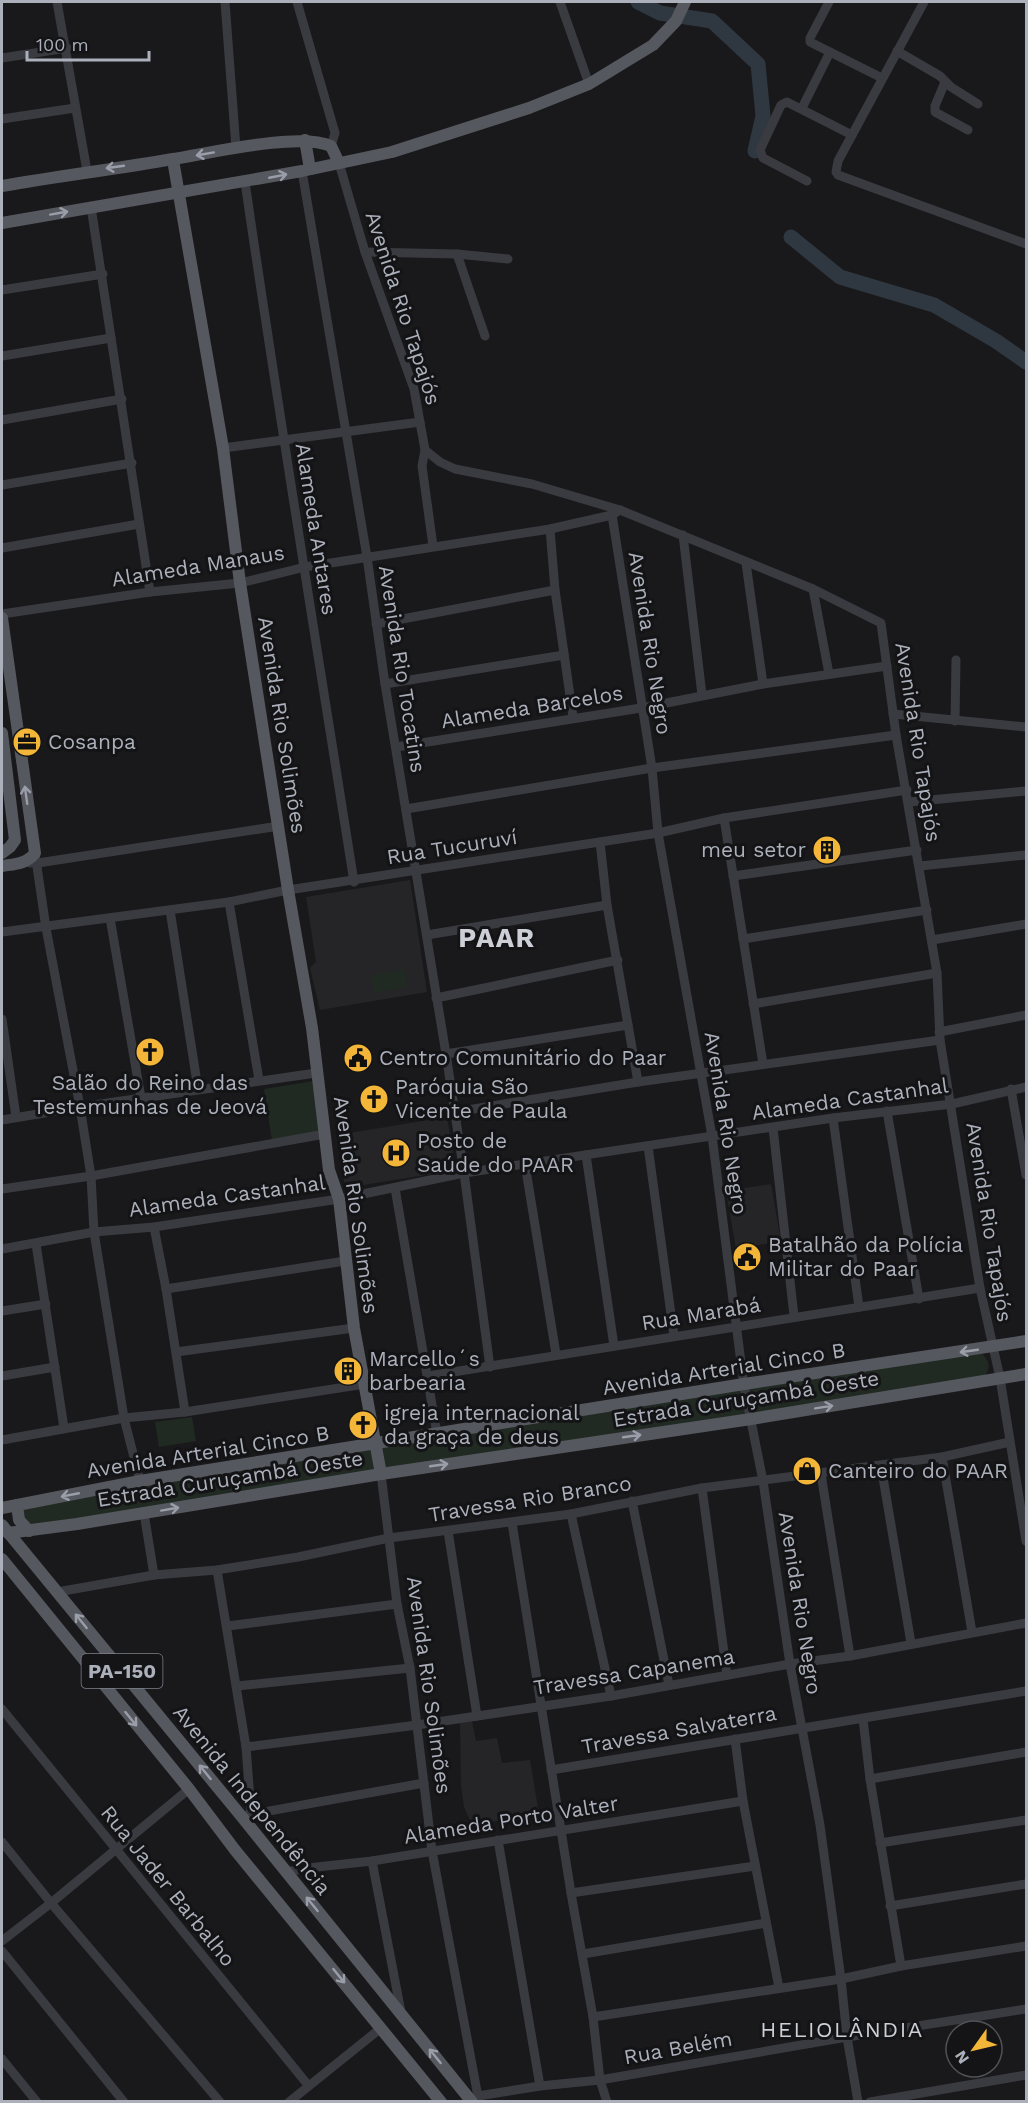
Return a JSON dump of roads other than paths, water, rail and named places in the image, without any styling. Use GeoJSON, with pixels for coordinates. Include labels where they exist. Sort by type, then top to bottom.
{"type":"FeatureCollection","features":[{"type":"Feature","properties":{"kind":"main road"},"geometry":{"type":"LineString","coordinates":[[2,223],[245,182],[392,152],[529,108],[589,84],[652,45],[678,19],[685,2]]}},
{"type":"Feature","properties":{"kind":"main road"},"geometry":{"type":"LineString","coordinates":[[305,140],[306,170]]}},
{"type":"Feature","properties":{"kind":"main road"},"geometry":{"type":"LineString","coordinates":[[2,186],[237,148],[305,140],[323,142],[332,146],[339,162]]}},
{"type":"Feature","properties":{"kind":"main road","name":"Avenida Rio Solimões"},"geometry":{"type":"LineString","coordinates":[[172,160],[223,448],[240,582],[312,1028],[329,1170],[339,1199],[354,1328],[381,1474]]}},
{"type":"Feature","properties":{"kind":"main road"},"geometry":{"type":"LineString","coordinates":[[2,616],[35,858],[2,866]]}},
{"type":"Feature","properties":{"kind":"main road"},"geometry":{"type":"LineString","coordinates":[[2,734],[15,840],[10,848],[2,853]]}},
{"type":"Feature","properties":{"kind":"main road","name":"Avenida Arterial Cinco B"},"geometry":{"type":"LineString","coordinates":[[2,1508],[140,1481],[1026,1341]]}},
{"type":"Feature","properties":{"kind":"main road","name":"Estrada Curuçambá Oeste"},"geometry":{"type":"LineString","coordinates":[[5,1529],[29,1531],[144,1514],[381,1474],[751,1419],[1026,1374]]}},
{"type":"Feature","properties":{"kind":"main road"},"geometry":{"type":"LineString","coordinates":[[17,1505],[19,1520],[29,1531]]}},
{"type":"Feature","properties":{"kind":"main road","name":"Avenida Independência"},"geometry":{"type":"LineString","coordinates":[[5,1529],[247,1815],[286,1872],[402,2015],[476,2100]]}},
{"type":"Feature","properties":{"kind":"main road","name":"Avenida Independência"},"geometry":{"type":"LineString","coordinates":[[2,1559],[441,2102]]}},
{"type":"Feature","properties":{"kind":"street"},"geometry":{"type":"LineString","coordinates":[[57,2],[67,48],[87,171]]}},
{"type":"Feature","properties":{"kind":"street"},"geometry":{"type":"LineString","coordinates":[[225,2],[237,148]]}},
{"type":"Feature","properties":{"kind":"street"},"geometry":{"type":"LineString","coordinates":[[297,2],[335,133],[332,146]]}},
{"type":"Feature","properties":{"kind":"street"},"geometry":{"type":"LineString","coordinates":[[560,2],[589,84]]}},
{"type":"Feature","properties":{"kind":"street"},"geometry":{"type":"LineString","coordinates":[[829,2],[810,40],[812,44],[882,78]]}},
{"type":"Feature","properties":{"kind":"street"},"geometry":{"type":"LineString","coordinates":[[924,2],[838,161],[836,167],[838,175],[1026,244]]}},
{"type":"Feature","properties":{"kind":"street"},"geometry":{"type":"LineString","coordinates":[[2,58],[67,48]]}},
{"type":"Feature","properties":{"kind":"street"},"geometry":{"type":"LineString","coordinates":[[897,51],[940,76],[978,104]]}},
{"type":"Feature","properties":{"kind":"street"},"geometry":{"type":"LineString","coordinates":[[802,108],[830,52]]}},
{"type":"Feature","properties":{"kind":"street"},"geometry":{"type":"LineString","coordinates":[[945,81],[935,106],[935,112],[968,130]]}},
{"type":"Feature","properties":{"kind":"street"},"geometry":{"type":"LineString","coordinates":[[807,181],[763,158],[760,154],[781,105],[788,102],[852,135]]}},
{"type":"Feature","properties":{"kind":"street"},"geometry":{"type":"LineString","coordinates":[[2,119],[75,108]]}},
{"type":"Feature","properties":{"kind":"street","name":"Avenida Rio Tapajós"},"geometry":{"type":"LineString","coordinates":[[339,162],[365,252],[410,378],[425,450],[455,470],[532,484],[683,535],[813,589],[881,623],[896,735],[937,973],[940,1036],[980,1288],[1000,1378],[1026,1540]]}},
{"type":"Feature","properties":{"kind":"street","name":"Avenida Rio Tocatins"},"geometry":{"type":"LineString","coordinates":[[306,170],[345,431],[455,1112],[490,1367]]}},
{"type":"Feature","properties":{"kind":"street","name":"Alameda Antares"},"geometry":{"type":"LineString","coordinates":[[245,182],[283,441],[354,882]]}},
{"type":"Feature","properties":{"kind":"street"},"geometry":{"type":"LineString","coordinates":[[92,207],[150,592]]}},
{"type":"Feature","properties":{"kind":"street"},"geometry":{"type":"LineString","coordinates":[[365,252],[457,254],[508,259]]}},
{"type":"Feature","properties":{"kind":"street"},"geometry":{"type":"LineString","coordinates":[[457,254],[485,336]]}},
{"type":"Feature","properties":{"kind":"street"},"geometry":{"type":"LineString","coordinates":[[2,290],[102,274]]}},
{"type":"Feature","properties":{"kind":"street"},"geometry":{"type":"LineString","coordinates":[[2,356],[111,338]]}},
{"type":"Feature","properties":{"kind":"street"},"geometry":{"type":"LineString","coordinates":[[2,420],[122,399]]}},
{"type":"Feature","properties":{"kind":"street"},"geometry":{"type":"LineString","coordinates":[[223,448],[420,422]]}},
{"type":"Feature","properties":{"kind":"street"},"geometry":{"type":"LineString","coordinates":[[425,450],[422,466],[433,546]]}},
{"type":"Feature","properties":{"kind":"street"},"geometry":{"type":"LineString","coordinates":[[2,485],[132,463]]}},
{"type":"Feature","properties":{"kind":"street","name":"Alameda Manaus"},"geometry":{"type":"LineString","coordinates":[[2,616],[150,592],[240,582],[305,567],[550,529],[616,512]]}},
{"type":"Feature","properties":{"kind":"street","name":"Avenida Rio Negro"},"geometry":{"type":"LineString","coordinates":[[616,512],[641,708],[652,768],[658,833],[712,1136],[744,1384],[764,1482],[790,1664],[820,1825],[847,2037],[858,2102]]}},
{"type":"Feature","properties":{"kind":"street"},"geometry":{"type":"LineString","coordinates":[[2,548],[139,524]]}},
{"type":"Feature","properties":{"kind":"street"},"geometry":{"type":"LineString","coordinates":[[550,529],[555,590],[573,717]]}},
{"type":"Feature","properties":{"kind":"street"},"geometry":{"type":"LineString","coordinates":[[683,535],[702,695]]}},
{"type":"Feature","properties":{"kind":"street"},"geometry":{"type":"LineString","coordinates":[[746,563],[763,684]]}},
{"type":"Feature","properties":{"kind":"street"},"geometry":{"type":"LineString","coordinates":[[813,589],[829,674]]}},
{"type":"Feature","properties":{"kind":"street"},"geometry":{"type":"LineString","coordinates":[[376,624],[555,590]]}},
{"type":"Feature","properties":{"kind":"street"},"geometry":{"type":"LineString","coordinates":[[386,684],[564,655]]}},
{"type":"Feature","properties":{"kind":"street"},"geometry":{"type":"LineString","coordinates":[[955,721],[956,660]]}},
{"type":"Feature","properties":{"kind":"street","name":"Alameda Barcelos"},"geometry":{"type":"LineString","coordinates":[[396,747],[573,717],[641,708],[763,684],[887,666]]}},
{"type":"Feature","properties":{"kind":"street"},"geometry":{"type":"LineString","coordinates":[[893,714],[1026,727]]}},
{"type":"Feature","properties":{"kind":"street"},"geometry":{"type":"LineString","coordinates":[[406,809],[652,768],[896,735]]}},
{"type":"Feature","properties":{"kind":"street","name":"Rua Tucuruví"},"geometry":{"type":"LineString","coordinates":[[2,932],[229,902],[288,890],[417,872],[658,833],[724,818],[907,790]]}},
{"type":"Feature","properties":{"kind":"street"},"geometry":{"type":"LineString","coordinates":[[909,802],[1026,791]]}},
{"type":"Feature","properties":{"kind":"street"},"geometry":{"type":"LineString","coordinates":[[724,818],[763,1064]]}},
{"type":"Feature","properties":{"kind":"street"},"geometry":{"type":"LineString","coordinates":[[140,1481],[124,1418],[94,1232],[91,1176],[35,858],[279,826]]}},
{"type":"Feature","properties":{"kind":"street"},"geometry":{"type":"LineString","coordinates":[[600,842],[608,905],[638,1082]]}},
{"type":"Feature","properties":{"kind":"street"},"geometry":{"type":"LineString","coordinates":[[733,876],[917,850]]}},
{"type":"Feature","properties":{"kind":"street"},"geometry":{"type":"LineString","coordinates":[[920,866],[1026,855]]}},
{"type":"Feature","properties":{"kind":"street"},"geometry":{"type":"LineString","coordinates":[[229,902],[259,1080]]}},
{"type":"Feature","properties":{"kind":"street"},"geometry":{"type":"LineString","coordinates":[[427,935],[608,905]]}},
{"type":"Feature","properties":{"kind":"street"},"geometry":{"type":"LineString","coordinates":[[170,910],[198,1089]]}},
{"type":"Feature","properties":{"kind":"street"},"geometry":{"type":"LineString","coordinates":[[743,939],[927,910]]}},
{"type":"Feature","properties":{"kind":"street"},"geometry":{"type":"LineString","coordinates":[[110,918],[141,1098]]}},
{"type":"Feature","properties":{"kind":"street"},"geometry":{"type":"LineString","coordinates":[[932,940],[1026,924]]}},
{"type":"Feature","properties":{"kind":"street"},"geometry":{"type":"LineString","coordinates":[[436,998],[618,960]]}},
{"type":"Feature","properties":{"kind":"street"},"geometry":{"type":"LineString","coordinates":[[753,1004],[937,973]]}},
{"type":"Feature","properties":{"kind":"street"},"geometry":{"type":"LineString","coordinates":[[455,1112],[940,1036],[1026,1015]]}},
{"type":"Feature","properties":{"kind":"street"},"geometry":{"type":"LineString","coordinates":[[2,1019],[16,1117]]}},
{"type":"Feature","properties":{"kind":"street"},"geometry":{"type":"LineString","coordinates":[[446,1054],[628,1025]]}},
{"type":"Feature","properties":{"kind":"street"},"geometry":{"type":"LineString","coordinates":[[2,1120],[316,1073]]}},
{"type":"Feature","properties":{"kind":"street","name":"Alameda Castanhal"},"geometry":{"type":"LineString","coordinates":[[2,1249],[94,1232],[154,1227],[339,1199],[464,1173],[833,1118],[952,1104],[1026,1087]]}},
{"type":"Feature","properties":{"kind":"street"},"geometry":{"type":"LineString","coordinates":[[1011,1089],[1026,1175]]}},
{"type":"Feature","properties":{"kind":"street"},"geometry":{"type":"LineString","coordinates":[[887,1111],[919,1299]]}},
{"type":"Feature","properties":{"kind":"street"},"geometry":{"type":"LineString","coordinates":[[833,1118],[859,1307]]}},
{"type":"Feature","properties":{"kind":"street"},"geometry":{"type":"LineString","coordinates":[[773,1128],[794,1316]]}},
{"type":"Feature","properties":{"kind":"street"},"geometry":{"type":"LineString","coordinates":[[2,1189],[91,1176],[325,1134]]}},
{"type":"Feature","properties":{"kind":"street"},"geometry":{"type":"LineString","coordinates":[[648,1146],[674,1336]]}},
{"type":"Feature","properties":{"kind":"street"},"geometry":{"type":"LineString","coordinates":[[586,1155],[614,1346]]}},
{"type":"Feature","properties":{"kind":"street"},"geometry":{"type":"LineString","coordinates":[[525,1164],[556,1354]]}},
{"type":"Feature","properties":{"kind":"street"},"geometry":{"type":"LineString","coordinates":[[395,1188],[437,1434]]}},
{"type":"Feature","properties":{"kind":"street"},"geometry":{"type":"LineString","coordinates":[[154,1227],[185,1412]]}},
{"type":"Feature","properties":{"kind":"street"},"geometry":{"type":"LineString","coordinates":[[36,1244],[64,1428]]}},
{"type":"Feature","properties":{"kind":"street"},"geometry":{"type":"LineString","coordinates":[[166,1289],[345,1261]]}},
{"type":"Feature","properties":{"kind":"street","name":"Rua Marabá"},"geometry":{"type":"LineString","coordinates":[[428,1376],[980,1288]]}},
{"type":"Feature","properties":{"kind":"street"},"geometry":{"type":"LineString","coordinates":[[2,1311],[46,1304]]}},
{"type":"Feature","properties":{"kind":"street"},"geometry":{"type":"LineString","coordinates":[[176,1352],[354,1328]]}},
{"type":"Feature","properties":{"kind":"street"},"geometry":{"type":"LineString","coordinates":[[2,1376],[55,1367]]}},
{"type":"Feature","properties":{"kind":"street"},"geometry":{"type":"LineString","coordinates":[[2,1440],[124,1418],[185,1412],[365,1384]]}},
{"type":"Feature","properties":{"kind":"street","name":"Travessa Rio Branco"},"geometry":{"type":"LineString","coordinates":[[57,1592],[154,1575],[218,1570],[298,1557],[389,1538],[572,1514],[702,1488],[764,1482],[942,1457],[1010,1442]]}},
{"type":"Feature","properties":{"kind":"street"},"geometry":{"type":"LineString","coordinates":[[942,1457],[972,1632]]}},
{"type":"Feature","properties":{"kind":"street"},"geometry":{"type":"LineString","coordinates":[[881,1466],[912,1643]]}},
{"type":"Feature","properties":{"kind":"street","name":"Avenida Rio Solimões"},"geometry":{"type":"LineString","coordinates":[[381,1474],[397,1605],[410,1668],[432,1851],[476,2100]]}},
{"type":"Feature","properties":{"kind":"street"},"geometry":{"type":"LineString","coordinates":[[821,1474],[850,1656]]}},
{"type":"Feature","properties":{"kind":"street"},"geometry":{"type":"LineString","coordinates":[[702,1488],[727,1675]]}},
{"type":"Feature","properties":{"kind":"street"},"geometry":{"type":"LineString","coordinates":[[632,1502],[669,1685]]}},
{"type":"Feature","properties":{"kind":"street"},"geometry":{"type":"LineString","coordinates":[[144,1514],[154,1575]]}},
{"type":"Feature","properties":{"kind":"street"},"geometry":{"type":"LineString","coordinates":[[572,1514],[610,1695]]}},
{"type":"Feature","properties":{"kind":"street"},"geometry":{"type":"LineString","coordinates":[[512,1523],[593,2017],[600,2080],[607,2102]]}},
{"type":"Feature","properties":{"kind":"street"},"geometry":{"type":"LineString","coordinates":[[448,1531],[477,1716]]}},
{"type":"Feature","properties":{"kind":"street"},"geometry":{"type":"LineString","coordinates":[[218,1570],[246,1747],[247,1815],[424,1783]]}},
{"type":"Feature","properties":{"kind":"street"},"geometry":{"type":"LineString","coordinates":[[228,1626],[397,1605]]}},
{"type":"Feature","properties":{"kind":"street","name":"Travessa Capanema"},"geometry":{"type":"LineString","coordinates":[[246,1747],[542,1706],[850,1656],[1026,1623]]}},
{"type":"Feature","properties":{"kind":"street"},"geometry":{"type":"LineString","coordinates":[[237,1686],[410,1668]]}},
{"type":"Feature","properties":{"kind":"street","name":"Travessa Salvaterra"},"geometry":{"type":"LineString","coordinates":[[551,1770],[1026,1691]]}},
{"type":"Feature","properties":{"kind":"street","name":"Rua Jader Barbalho"},"geometry":{"type":"LineString","coordinates":[[2,1709],[308,2085]]}},
{"type":"Feature","properties":{"kind":"street"},"geometry":{"type":"LineString","coordinates":[[863,1719],[870,1779],[901,1966]]}},
{"type":"Feature","properties":{"kind":"street"},"geometry":{"type":"LineString","coordinates":[[735,1739],[742,1801],[779,1988]]}},
{"type":"Feature","properties":{"kind":"street"},"geometry":{"type":"LineString","coordinates":[[870,1779],[1026,1752]]}},
{"type":"Feature","properties":{"kind":"street"},"geometry":{"type":"LineString","coordinates":[[2,1941],[51,1904],[189,1790]]}},
{"type":"Feature","properties":{"kind":"street","name":"Alameda Porto Valter"},"geometry":{"type":"LineString","coordinates":[[286,1872],[372,1861],[742,1801]]}},
{"type":"Feature","properties":{"kind":"street"},"geometry":{"type":"LineString","coordinates":[[880,1843],[1026,1820]]}},
{"type":"Feature","properties":{"kind":"street"},"geometry":{"type":"LineString","coordinates":[[498,1840],[540,2086]]}},
{"type":"Feature","properties":{"kind":"street"},"geometry":{"type":"LineString","coordinates":[[2,1842],[51,1904],[219,2102]]}},
{"type":"Feature","properties":{"kind":"street"},"geometry":{"type":"LineString","coordinates":[[372,1861],[402,2015]]}},
{"type":"Feature","properties":{"kind":"street"},"geometry":{"type":"LineString","coordinates":[[571,1893],[755,1866]]}},
{"type":"Feature","properties":{"kind":"street"},"geometry":{"type":"LineString","coordinates":[[890,1906],[1026,1884]]}},
{"type":"Feature","properties":{"kind":"street"},"geometry":{"type":"LineString","coordinates":[[583,1954],[766,1923]]}},
{"type":"Feature","properties":{"kind":"street"},"geometry":{"type":"LineString","coordinates":[[593,2017],[841,1979],[901,1966],[1026,1946]]}},
{"type":"Feature","properties":{"kind":"street"},"geometry":{"type":"LineString","coordinates":[[2,1951],[124,2102]]}},
{"type":"Feature","properties":{"kind":"street","name":"Rua Belém"},"geometry":{"type":"LineString","coordinates":[[476,2100],[540,2086],[600,2080],[847,2037],[1026,2009]]}},
{"type":"Feature","properties":{"kind":"street"},"geometry":{"type":"LineString","coordinates":[[289,2102],[381,2028]]}},
{"type":"Feature","properties":{"kind":"street"},"geometry":{"type":"LineString","coordinates":[[2,2059],[37,2102]]}},
{"type":"Feature","properties":{"kind":"street"},"geometry":{"type":"LineString","coordinates":[[870,2102],[923,2097],[1026,2075]]}},
{"type":"Feature","properties":{"kind":"waterway"},"geometry":{"type":"LineString","coordinates":[[638,2],[660,13],[712,21],[758,64],[763,116],[755,151]]}},
{"type":"Feature","properties":{"kind":"waterway"},"geometry":{"type":"LineString","coordinates":[[791,237],[840,277],[934,305],[996,341],[1026,362]]}},
{"type":"Feature","properties":{"kind":"place","name":"Cosanpa"},"geometry":{"type":"Point","coordinates":[27,742]}},
{"type":"Feature","properties":{"kind":"place","name":"meu setor"},"geometry":{"type":"Point","coordinates":[827,850]}},
{"type":"Feature","properties":{"kind":"place","name":"Salão do Reino das Testemunhas de Jeová"},"geometry":{"type":"Point","coordinates":[150,1052]}},
{"type":"Feature","properties":{"kind":"place","name":"Centro Comunitário do Paar"},"geometry":{"type":"Point","coordinates":[358,1058]}},
{"type":"Feature","properties":{"kind":"place","name":"Paróquia São Vicente de Paula"},"geometry":{"type":"Point","coordinates":[374,1099]}},
{"type":"Feature","properties":{"kind":"place","name":"Posto de Saúde do PAAR"},"geometry":{"type":"Point","coordinates":[396,1153]}},
{"type":"Feature","properties":{"kind":"place","name":"Batalhão da Polícia Militar do Paar"},"geometry":{"type":"Point","coordinates":[747,1257]}},
{"type":"Feature","properties":{"kind":"place","name":"Marcello´s barbearia"},"geometry":{"type":"Point","coordinates":[348,1371]}},
{"type":"Feature","properties":{"kind":"place","name":"igreja internacional da graça de deus"},"geometry":{"type":"Point","coordinates":[363,1425]}},
{"type":"Feature","properties":{"kind":"place","name":"Canteiro do PAAR"},"geometry":{"type":"Point","coordinates":[807,1471]}},
{"type":"Feature","properties":{"kind":"district","name":"PAAR"},"geometry":{"type":"Point","coordinates":[497,938]}},
{"type":"Feature","properties":{"kind":"district","name":"HELIOLÂNDIA"},"geometry":{"type":"Point","coordinates":[842,2029]}}]}
